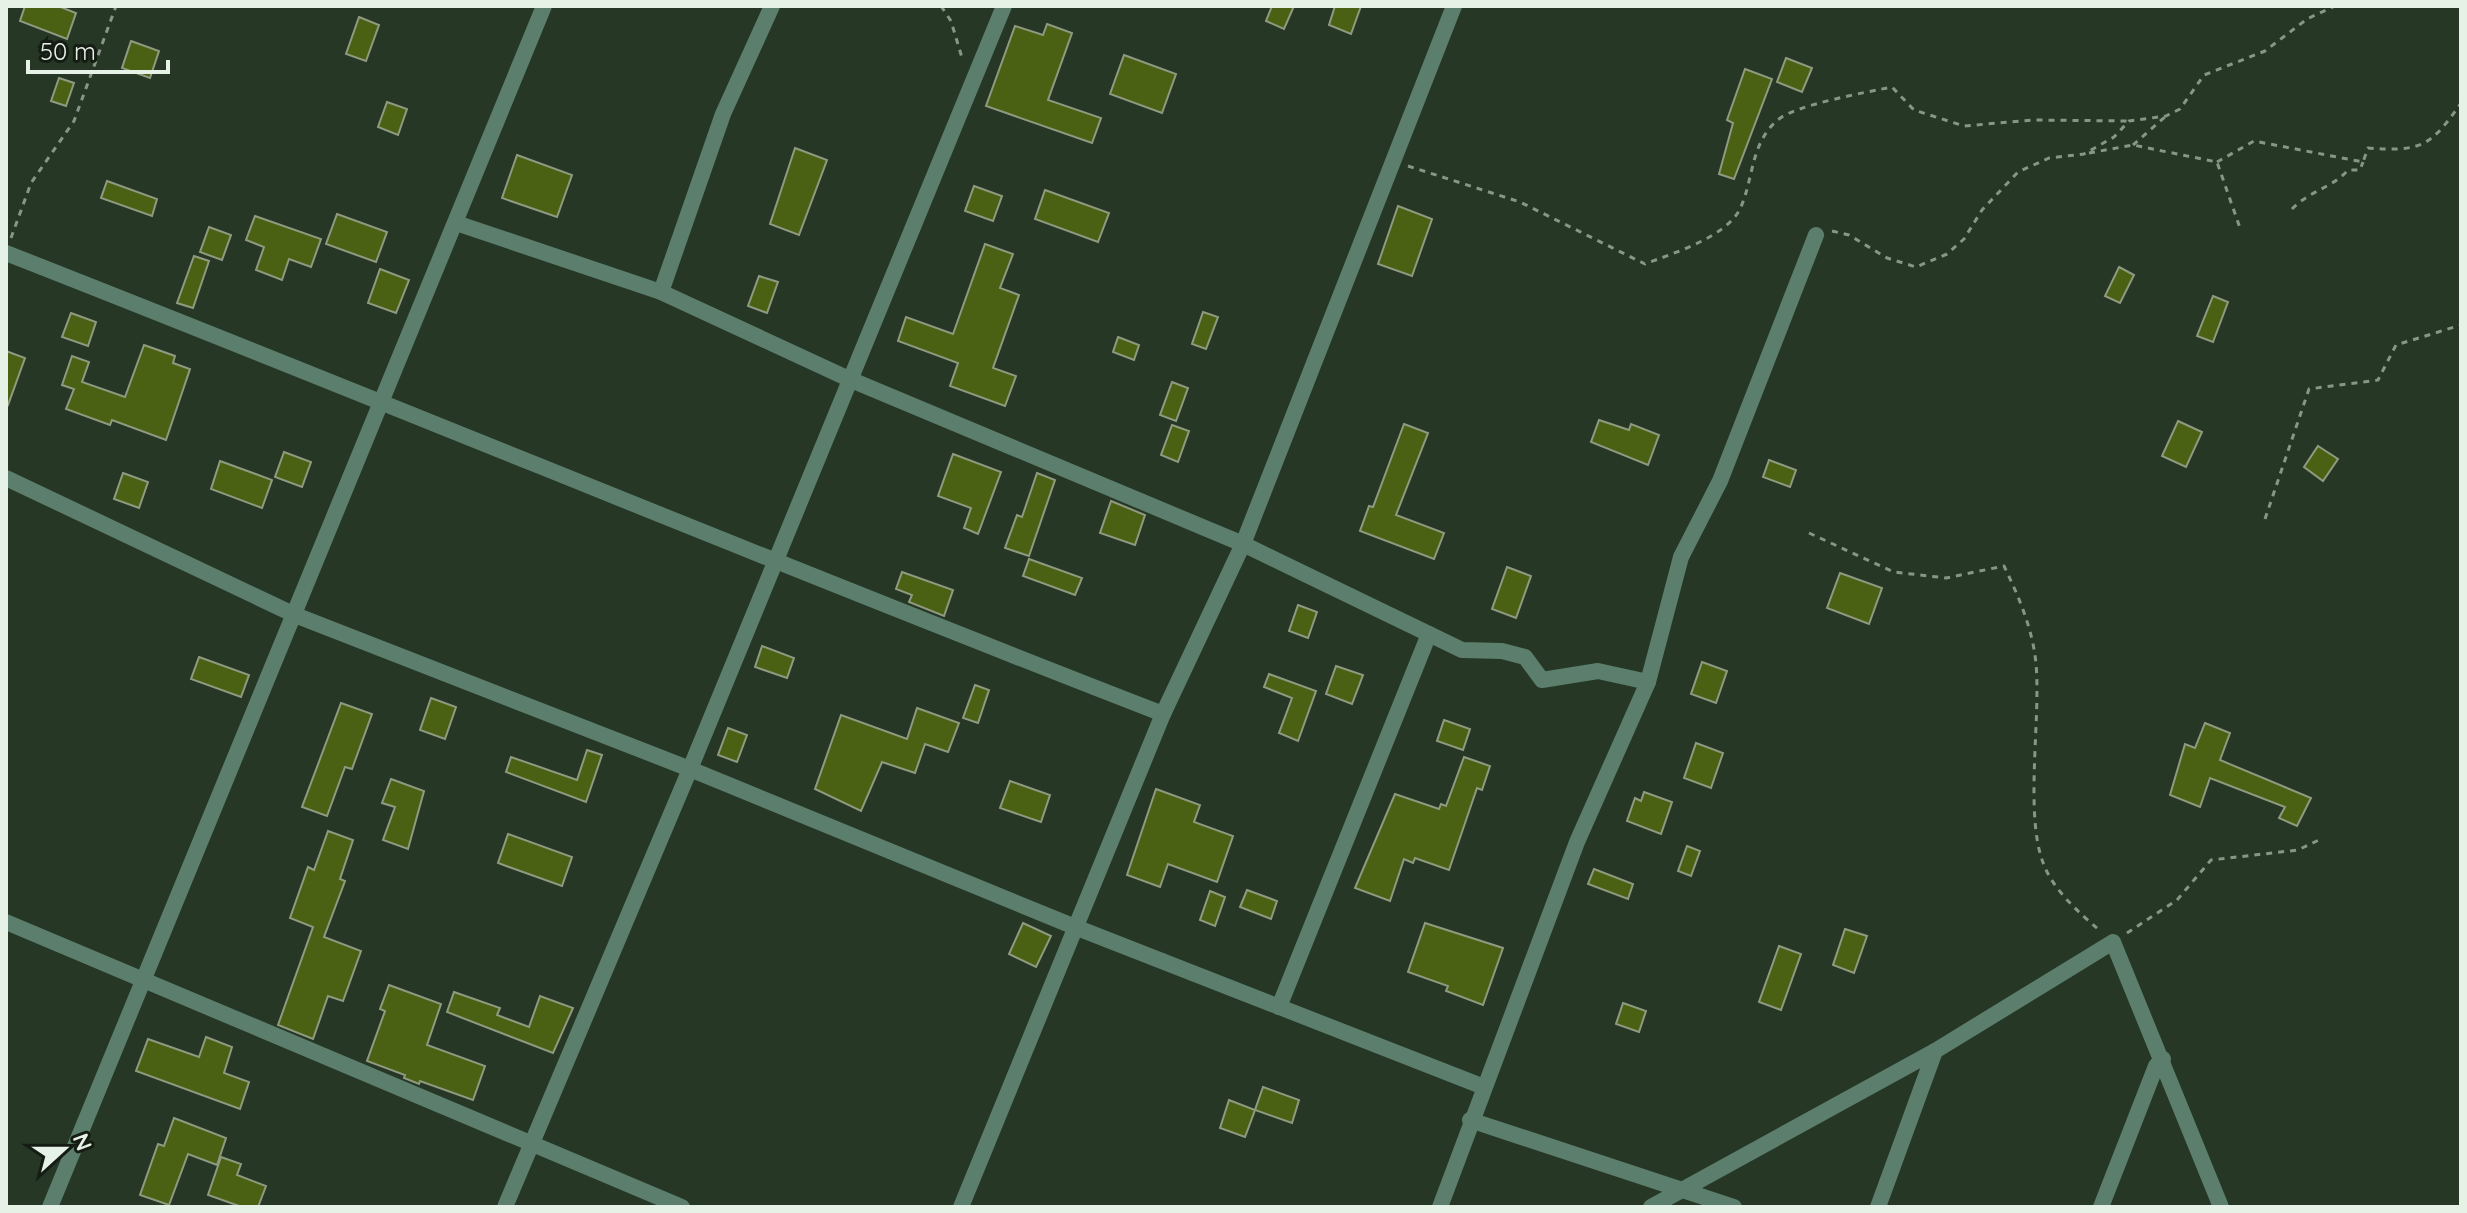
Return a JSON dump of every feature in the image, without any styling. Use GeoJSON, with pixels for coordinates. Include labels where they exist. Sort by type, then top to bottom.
{"type":"FeatureCollection","features":[{"type":"Feature","properties":{"kind":"street"},"geometry":{"type":"LineString","coordinates":[[50,1207],[544,6]]}},
{"type":"Feature","properties":{"kind":"street"},"geometry":{"type":"LineString","coordinates":[[661,292],[723,114],[772,6]]}},
{"type":"Feature","properties":{"kind":"street"},"geometry":{"type":"LineString","coordinates":[[505,1207],[690,769],[1004,6]]}},
{"type":"Feature","properties":{"kind":"street"},"geometry":{"type":"LineString","coordinates":[[961,1207],[1163,714],[1243,544],[1454,6]]}},
{"type":"Feature","properties":{"kind":"street"},"geometry":{"type":"LineString","coordinates":[[456,223],[661,292],[849,379],[1243,544],[1462,650],[1502,651],[1525,657],[1542,680],[1598,671],[1648,682]]}},
{"type":"Feature","properties":{"kind":"street"},"geometry":{"type":"LineString","coordinates":[[1440,1207],[1470,1120],[1577,842],[1648,682],[1681,557],[1720,481],[1816,235]]}},
{"type":"Feature","properties":{"kind":"street"},"geometry":{"type":"LineString","coordinates":[[8,246],[774,564],[1163,714]]}},
{"type":"Feature","properties":{"kind":"street"},"geometry":{"type":"LineString","coordinates":[[6,478],[295,615],[690,769],[1075,927],[1484,1087]]}},
{"type":"Feature","properties":{"kind":"street"},"geometry":{"type":"LineString","coordinates":[[1279,1007],[1429,634]]}},
{"type":"Feature","properties":{"kind":"street"},"geometry":{"type":"LineString","coordinates":[[6,922],[682,1207]]}},
{"type":"Feature","properties":{"kind":"street"},"geometry":{"type":"LineString","coordinates":[[1651,1207],[1935,1051],[2113,942],[2221,1207]]}},
{"type":"Feature","properties":{"kind":"street"},"geometry":{"type":"LineString","coordinates":[[1878,1207],[1935,1051]]}},
{"type":"Feature","properties":{"kind":"street"},"geometry":{"type":"LineString","coordinates":[[2101,1207],[2156,1066],[2163,1059]]}},
{"type":"Feature","properties":{"kind":"street"},"geometry":{"type":"LineString","coordinates":[[1470,1120],[1734,1207]]}},
{"type":"Feature","properties":{"kind":"street"},"geometry":{"type":"LineString","coordinates":[[1674,1207],[1681,1191]]}},
{"type":"Feature","properties":{"kind":"path"},"geometry":{"type":"LineString","coordinates":[[8,246],[31,183],[74,121],[116,6]]}},
{"type":"Feature","properties":{"kind":"path"},"geometry":{"type":"LineString","coordinates":[[941,6],[951,21],[970,88]]}},
{"type":"Feature","properties":{"kind":"path"},"geometry":{"type":"LineString","coordinates":[[2133,145],[2166,116],[2180,109],[2204,75],[2265,51],[2307,19],[2335,6]]}},
{"type":"Feature","properties":{"kind":"path"},"geometry":{"type":"LineString","coordinates":[[1394,161],[1520,202],[1645,264],[1710,237],[1739,210],[1761,142],[1779,118],[1851,95],[1892,87],[1914,110],[1964,126],[2033,120],[2129,121],[2166,116]]}},
{"type":"Feature","properties":{"kind":"path"},"geometry":{"type":"LineString","coordinates":[[2292,209],[2307,193],[2337,182],[2348,170],[2360,170],[2368,148],[2402,151],[2438,136],[2461,103]]}},
{"type":"Feature","properties":{"kind":"path"},"geometry":{"type":"LineString","coordinates":[[2084,154],[2114,137],[2129,121]]}},
{"type":"Feature","properties":{"kind":"path"},"geometry":{"type":"LineString","coordinates":[[1816,235],[1831,231],[1849,235],[1887,258],[1916,267],[1947,254],[1964,239],[1982,210],[2018,172],[2049,158],[2133,145],[2217,162],[2254,141],[2363,162]]}},
{"type":"Feature","properties":{"kind":"path"},"geometry":{"type":"LineString","coordinates":[[2217,162],[2240,228]]}},
{"type":"Feature","properties":{"kind":"path"},"geometry":{"type":"LineString","coordinates":[[2265,519],[2309,389],[2378,380],[2396,345],[2461,325]]}},
{"type":"Feature","properties":{"kind":"path"},"geometry":{"type":"LineString","coordinates":[[1809,533],[1894,572],[1946,578],[2004,566],[2023,606],[2036,661],[2039,723],[2034,807],[2044,865],[2078,913],[2113,942],[2177,900],[2211,860],[2298,850],[2321,839]]}},
{"type":"Feature","properties":{"kind":"building"},"geometry":{"type":"Polygon","coordinates":[[[25,6],[58,6],[76,13],[67,39],[20,21],[25,6]]]}},
{"type":"Feature","properties":{"kind":"building"},"geometry":{"type":"Polygon","coordinates":[[[1272,6],[1294,6],[1284,29],[1266,21],[1272,6]]]}},
{"type":"Feature","properties":{"kind":"building"},"geometry":{"type":"Polygon","coordinates":[[[1335,6],[1361,6],[1351,34],[1329,25],[1335,6]]]}},
{"type":"Feature","properties":{"kind":"building"},"geometry":{"type":"Polygon","coordinates":[[[359,17],[379,25],[366,61],[346,54],[359,17]]]}},
{"type":"Feature","properties":{"kind":"building"},"geometry":{"type":"Polygon","coordinates":[[[1047,24],[1072,33],[1048,100],[1101,118],[1092,143],[986,106],[1015,26],[1043,35],[1047,24]]]}},
{"type":"Feature","properties":{"kind":"building"},"geometry":{"type":"Polygon","coordinates":[[[131,41],[159,51],[150,78],[122,68],[131,41]]]}},
{"type":"Feature","properties":{"kind":"building"},"geometry":{"type":"Polygon","coordinates":[[[1124,55],[1176,74],[1162,113],[1110,94],[1124,55]]]}},
{"type":"Feature","properties":{"kind":"building"},"geometry":{"type":"Polygon","coordinates":[[[1786,58],[1812,68],[1802,92],[1777,82],[1786,58]]]}},
{"type":"Feature","properties":{"kind":"building"},"geometry":{"type":"Polygon","coordinates":[[[1745,69],[1772,79],[1734,179],[1719,174],[1733,123],[1727,120],[1745,69]]]}},
{"type":"Feature","properties":{"kind":"building"},"geometry":{"type":"Polygon","coordinates":[[[59,78],[74,83],[66,106],[51,101],[59,78]]]}},
{"type":"Feature","properties":{"kind":"building"},"geometry":{"type":"Polygon","coordinates":[[[387,102],[407,109],[398,135],[378,127],[387,102]]]}},
{"type":"Feature","properties":{"kind":"building"},"geometry":{"type":"Polygon","coordinates":[[[795,148],[827,160],[799,235],[770,224],[795,148]]]}},
{"type":"Feature","properties":{"kind":"building"},"geometry":{"type":"Polygon","coordinates":[[[517,155],[572,175],[557,217],[502,198],[517,155]]]}},
{"type":"Feature","properties":{"kind":"building"},"geometry":{"type":"Polygon","coordinates":[[[107,181],[157,199],[152,216],[101,198],[107,181]]]}},
{"type":"Feature","properties":{"kind":"building"},"geometry":{"type":"Polygon","coordinates":[[[974,186],[1002,196],[993,221],[965,211],[974,186]]]}},
{"type":"Feature","properties":{"kind":"building"},"geometry":{"type":"Polygon","coordinates":[[[1045,190],[1109,213],[1098,242],[1035,219],[1045,190]]]}},
{"type":"Feature","properties":{"kind":"building"},"geometry":{"type":"Polygon","coordinates":[[[1398,206],[1432,219],[1412,276],[1378,264],[1398,206]]]}},
{"type":"Feature","properties":{"kind":"building"},"geometry":{"type":"Polygon","coordinates":[[[337,214],[387,232],[376,262],[326,244],[337,214]]]}},
{"type":"Feature","properties":{"kind":"building"},"geometry":{"type":"Polygon","coordinates":[[[255,216],[321,239],[311,267],[289,259],[282,280],[256,270],[264,247],[246,240],[255,216]]]}},
{"type":"Feature","properties":{"kind":"building"},"geometry":{"type":"Polygon","coordinates":[[[209,227],[231,235],[222,260],[200,252],[209,227]]]}},
{"type":"Feature","properties":{"kind":"building"},"geometry":{"type":"Polygon","coordinates":[[[985,244],[1013,254],[1000,288],[1019,295],[993,368],[1016,376],[1005,406],[950,386],[958,363],[898,341],[906,317],[953,334],[985,244]]]}},
{"type":"Feature","properties":{"kind":"building"},"geometry":{"type":"Polygon","coordinates":[[[194,256],[209,261],[193,308],[177,303],[194,256]]]}},
{"type":"Feature","properties":{"kind":"building"},"geometry":{"type":"Polygon","coordinates":[[[2119,267],[2134,275],[2120,303],[2105,296],[2119,267]]]}},
{"type":"Feature","properties":{"kind":"building"},"geometry":{"type":"Polygon","coordinates":[[[380,269],[409,280],[396,313],[368,303],[380,269]]]}},
{"type":"Feature","properties":{"kind":"building"},"geometry":{"type":"Polygon","coordinates":[[[759,276],[778,282],[767,313],[748,306],[759,276]]]}},
{"type":"Feature","properties":{"kind":"building"},"geometry":{"type":"Polygon","coordinates":[[[2213,296],[2228,302],[2213,342],[2197,336],[2213,296]]]}},
{"type":"Feature","properties":{"kind":"building"},"geometry":{"type":"Polygon","coordinates":[[[1203,312],[1218,317],[1206,349],[1192,344],[1203,312]]]}},
{"type":"Feature","properties":{"kind":"building"},"geometry":{"type":"Polygon","coordinates":[[[71,313],[96,322],[88,346],[62,337],[71,313]]]}},
{"type":"Feature","properties":{"kind":"building"},"geometry":{"type":"Polygon","coordinates":[[[1118,337],[1139,345],[1134,360],[1113,352],[1118,337]]]}},
{"type":"Feature","properties":{"kind":"building"},"geometry":{"type":"Polygon","coordinates":[[[144,345],[175,356],[173,363],[190,369],[166,440],[112,420],[110,425],[66,409],[74,389],[62,385],[72,356],[89,362],[82,382],[125,397],[144,345]]]}},
{"type":"Feature","properties":{"kind":"building"},"geometry":{"type":"Polygon","coordinates":[[[6,351],[25,358],[8,405],[6,404],[6,351]]]}},
{"type":"Feature","properties":{"kind":"building"},"geometry":{"type":"Polygon","coordinates":[[[1172,382],[1188,388],[1176,421],[1160,415],[1172,382]]]}},
{"type":"Feature","properties":{"kind":"building"},"geometry":{"type":"Polygon","coordinates":[[[1599,420],[1629,430],[1631,424],[1659,435],[1648,465],[1591,442],[1599,420]]]}},
{"type":"Feature","properties":{"kind":"building"},"geometry":{"type":"Polygon","coordinates":[[[2178,421],[2202,432],[2186,467],[2162,456],[2178,421]]]}},
{"type":"Feature","properties":{"kind":"building"},"geometry":{"type":"Polygon","coordinates":[[[1404,424],[1428,433],[1396,515],[1444,533],[1434,559],[1360,531],[1369,506],[1373,507],[1404,424]]]}},
{"type":"Feature","properties":{"kind":"building"},"geometry":{"type":"Polygon","coordinates":[[[1172,425],[1189,431],[1178,462],[1161,455],[1172,425]]]}},
{"type":"Feature","properties":{"kind":"building"},"geometry":{"type":"Polygon","coordinates":[[[2318,446],[2338,459],[2323,481],[2304,467],[2318,446]]]}},
{"type":"Feature","properties":{"kind":"building"},"geometry":{"type":"Polygon","coordinates":[[[284,452],[311,462],[302,487],[275,477],[284,452]]]}},
{"type":"Feature","properties":{"kind":"building"},"geometry":{"type":"Polygon","coordinates":[[[953,454],[1001,472],[978,534],[964,528],[971,508],[938,496],[953,454]]]}},
{"type":"Feature","properties":{"kind":"building"},"geometry":{"type":"Polygon","coordinates":[[[1769,460],[1796,470],[1790,487],[1763,477],[1769,460]]]}},
{"type":"Feature","properties":{"kind":"building"},"geometry":{"type":"Polygon","coordinates":[[[220,461],[272,480],[262,508],[211,489],[220,461]]]}},
{"type":"Feature","properties":{"kind":"building"},"geometry":{"type":"Polygon","coordinates":[[[123,473],[148,482],[139,508],[114,499],[123,473]]]}},
{"type":"Feature","properties":{"kind":"building"},"geometry":{"type":"Polygon","coordinates":[[[1037,473],[1055,480],[1029,556],[1005,548],[1017,515],[1022,517],[1037,473]]]}},
{"type":"Feature","properties":{"kind":"building"},"geometry":{"type":"Polygon","coordinates":[[[1111,501],[1145,515],[1135,545],[1100,533],[1111,501]]]}},
{"type":"Feature","properties":{"kind":"building"},"geometry":{"type":"Polygon","coordinates":[[[1029,559],[1082,578],[1075,595],[1023,576],[1029,559]]]}},
{"type":"Feature","properties":{"kind":"building"},"geometry":{"type":"Polygon","coordinates":[[[1507,567],[1531,576],[1516,618],[1492,609],[1507,567]]]}},
{"type":"Feature","properties":{"kind":"building"},"geometry":{"type":"Polygon","coordinates":[[[902,572],[953,590],[944,616],[909,602],[912,595],[896,589],[902,572]]]}},
{"type":"Feature","properties":{"kind":"building"},"geometry":{"type":"Polygon","coordinates":[[[1840,573],[1882,588],[1869,624],[1827,608],[1840,573]]]}},
{"type":"Feature","properties":{"kind":"building"},"geometry":{"type":"Polygon","coordinates":[[[1298,605],[1317,612],[1308,638],[1289,631],[1298,605]]]}},
{"type":"Feature","properties":{"kind":"building"},"geometry":{"type":"Polygon","coordinates":[[[762,646],[794,658],[787,678],[755,667],[762,646]]]}},
{"type":"Feature","properties":{"kind":"building"},"geometry":{"type":"Polygon","coordinates":[[[199,657],[249,675],[241,697],[191,679],[199,657]]]}},
{"type":"Feature","properties":{"kind":"building"},"geometry":{"type":"Polygon","coordinates":[[[1702,662],[1727,671],[1716,703],[1691,694],[1702,662]]]}},
{"type":"Feature","properties":{"kind":"building"},"geometry":{"type":"Polygon","coordinates":[[[1336,666],[1363,675],[1352,704],[1326,694],[1336,666]]]}},
{"type":"Feature","properties":{"kind":"building"},"geometry":{"type":"Polygon","coordinates":[[[1269,674],[1316,691],[1298,741],[1279,733],[1292,698],[1264,687],[1269,674]]]}},
{"type":"Feature","properties":{"kind":"building"},"geometry":{"type":"Polygon","coordinates":[[[975,685],[989,690],[978,723],[963,718],[975,685]]]}},
{"type":"Feature","properties":{"kind":"building"},"geometry":{"type":"Polygon","coordinates":[[[431,698],[456,707],[445,739],[420,730],[431,698]]]}},
{"type":"Feature","properties":{"kind":"building"},"geometry":{"type":"Polygon","coordinates":[[[341,703],[372,714],[352,769],[345,767],[327,816],[302,807],[341,703]]]}},
{"type":"Feature","properties":{"kind":"building"},"geometry":{"type":"Polygon","coordinates":[[[917,708],[959,723],[948,752],[925,744],[915,773],[882,762],[861,811],[815,789],[841,715],[907,739],[917,708]]]}},
{"type":"Feature","properties":{"kind":"building"},"geometry":{"type":"Polygon","coordinates":[[[1444,720],[1470,729],[1463,750],[1437,741],[1444,720]]]}},
{"type":"Feature","properties":{"kind":"building"},"geometry":{"type":"Polygon","coordinates":[[[2205,723],[2230,733],[2220,760],[2311,798],[2297,826],[2279,818],[2285,807],[2210,778],[2200,807],[2170,795],[2185,744],[2195,748],[2205,723]]]}},
{"type":"Feature","properties":{"kind":"building"},"geometry":{"type":"Polygon","coordinates":[[[728,728],[747,735],[737,762],[718,755],[728,728]]]}},
{"type":"Feature","properties":{"kind":"building"},"geometry":{"type":"Polygon","coordinates":[[[1696,743],[1723,753],[1711,788],[1684,778],[1696,743]]]}},
{"type":"Feature","properties":{"kind":"building"},"geometry":{"type":"Polygon","coordinates":[[[587,750],[602,755],[586,802],[506,772],[511,757],[577,780],[587,750]]]}},
{"type":"Feature","properties":{"kind":"building"},"geometry":{"type":"Polygon","coordinates":[[[1464,757],[1490,766],[1482,790],[1477,788],[1449,870],[1415,858],[1413,863],[1404,859],[1390,901],[1355,888],[1395,794],[1439,809],[1441,804],[1446,806],[1464,757]]]}},
{"type":"Feature","properties":{"kind":"building"},"geometry":{"type":"Polygon","coordinates":[[[391,779],[424,791],[408,849],[383,840],[395,807],[382,803],[391,779]]]}},
{"type":"Feature","properties":{"kind":"building"},"geometry":{"type":"Polygon","coordinates":[[[1010,781],[1050,795],[1041,822],[1000,808],[1010,781]]]}},
{"type":"Feature","properties":{"kind":"building"},"geometry":{"type":"Polygon","coordinates":[[[1156,789],[1200,805],[1194,822],[1233,836],[1217,882],[1168,864],[1160,887],[1127,875],[1156,789]]]}},
{"type":"Feature","properties":{"kind":"building"},"geometry":{"type":"Polygon","coordinates":[[[1644,792],[1672,802],[1661,834],[1627,821],[1635,798],[1641,801],[1644,792]]]}},
{"type":"Feature","properties":{"kind":"building"},"geometry":{"type":"Polygon","coordinates":[[[328,831],[353,840],[340,879],[345,881],[324,937],[361,951],[343,1001],[328,996],[313,1039],[278,1025],[313,927],[290,918],[308,867],[314,870],[328,831]]]}},
{"type":"Feature","properties":{"kind":"building"},"geometry":{"type":"Polygon","coordinates":[[[508,834],[572,857],[562,886],[498,863],[508,834]]]}},
{"type":"Feature","properties":{"kind":"building"},"geometry":{"type":"Polygon","coordinates":[[[1687,846],[1700,851],[1691,876],[1678,871],[1687,846]]]}},
{"type":"Feature","properties":{"kind":"building"},"geometry":{"type":"Polygon","coordinates":[[[1594,869],[1633,884],[1628,899],[1588,884],[1594,869]]]}},
{"type":"Feature","properties":{"kind":"building"},"geometry":{"type":"Polygon","coordinates":[[[1247,890],[1277,901],[1271,919],[1240,907],[1247,890]]]}},
{"type":"Feature","properties":{"kind":"building"},"geometry":{"type":"Polygon","coordinates":[[[1210,891],[1225,897],[1215,926],[1200,920],[1210,891]]]}},
{"type":"Feature","properties":{"kind":"building"},"geometry":{"type":"Polygon","coordinates":[[[1023,923],[1051,936],[1036,967],[1009,954],[1023,923]]]}},
{"type":"Feature","properties":{"kind":"building"},"geometry":{"type":"Polygon","coordinates":[[[1425,923],[1503,948],[1483,1005],[1446,991],[1448,986],[1408,972],[1425,923]]]}},
{"type":"Feature","properties":{"kind":"building"},"geometry":{"type":"Polygon","coordinates":[[[1845,929],[1867,936],[1854,973],[1833,965],[1845,929]]]}},
{"type":"Feature","properties":{"kind":"building"},"geometry":{"type":"Polygon","coordinates":[[[1779,946],[1801,954],[1781,1010],[1759,1002],[1779,946]]]}},
{"type":"Feature","properties":{"kind":"building"},"geometry":{"type":"Polygon","coordinates":[[[389,985],[441,1004],[427,1045],[485,1066],[473,1100],[420,1081],[419,1084],[404,1078],[405,1075],[367,1061],[385,1011],[380,1009],[389,985]]]}},
{"type":"Feature","properties":{"kind":"building"},"geometry":{"type":"Polygon","coordinates":[[[454,992],[500,1008],[497,1015],[529,1027],[540,996],[573,1008],[553,1053],[447,1012],[454,992]]]}},
{"type":"Feature","properties":{"kind":"building"},"geometry":{"type":"Polygon","coordinates":[[[1623,1003],[1646,1011],[1639,1032],[1616,1024],[1623,1003]]]}},
{"type":"Feature","properties":{"kind":"building"},"geometry":{"type":"Polygon","coordinates":[[[206,1037],[232,1047],[224,1073],[249,1082],[240,1109],[136,1071],[148,1039],[199,1057],[206,1037]]]}},
{"type":"Feature","properties":{"kind":"building"},"geometry":{"type":"Polygon","coordinates":[[[1263,1087],[1299,1100],[1292,1123],[1255,1110],[1263,1087]]]}},
{"type":"Feature","properties":{"kind":"building"},"geometry":{"type":"Polygon","coordinates":[[[1229,1100],[1255,1110],[1245,1137],[1220,1128],[1229,1100]]]}},
{"type":"Feature","properties":{"kind":"building"},"geometry":{"type":"Polygon","coordinates":[[[174,1118],[226,1138],[217,1165],[188,1154],[169,1205],[140,1195],[158,1144],[164,1146],[174,1118]]]}},
{"type":"Feature","properties":{"kind":"building"},"geometry":{"type":"Polygon","coordinates":[[[221,1157],[241,1164],[237,1175],[266,1186],[258,1207],[242,1207],[208,1195],[221,1157]]]}}]}
